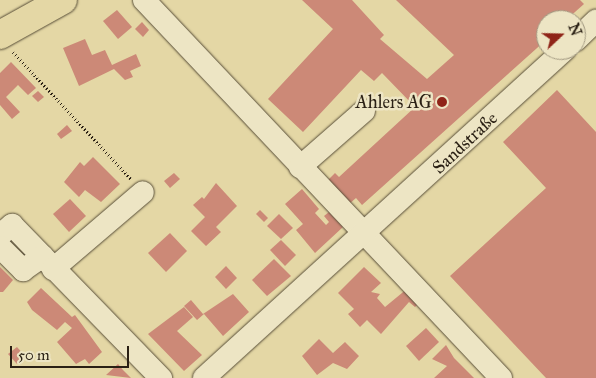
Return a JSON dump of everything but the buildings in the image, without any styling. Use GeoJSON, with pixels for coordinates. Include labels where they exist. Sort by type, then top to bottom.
{"type":"FeatureCollection","features":[{"type":"Feature","properties":{"kind":"main road"},"geometry":{"type":"LineString","coordinates":[[1,35],[63,0]]}},
{"type":"Feature","properties":{"kind":"street"},"geometry":{"type":"LineString","coordinates":[[144,0],[501,378]]}},
{"type":"Feature","properties":{"kind":"street"},"geometry":{"type":"LineString","coordinates":[[586,30],[596,21]]}},
{"type":"Feature","properties":{"kind":"street","name":"Sandstraße"},"geometry":{"type":"LineString","coordinates":[[204,378],[364,235],[554,60]]}},
{"type":"Feature","properties":{"kind":"street"},"geometry":{"type":"LineString","coordinates":[[300,167],[364,111]]}},
{"type":"Feature","properties":{"kind":"street"},"geometry":{"type":"LineString","coordinates":[[0,247],[23,270],[48,263],[143,192]]}},
{"type":"Feature","properties":{"kind":"street"},"geometry":{"type":"LineString","coordinates":[[0,235],[12,225],[161,378]]}},
{"type":"Feature","properties":{"kind":"path"},"geometry":{"type":"LineString","coordinates":[[1,35],[12,52],[143,192]]}},
{"type":"Feature","properties":{"kind":"place","name":"Ahlers AG"},"geometry":{"type":"Point","coordinates":[442,102]}}]}
